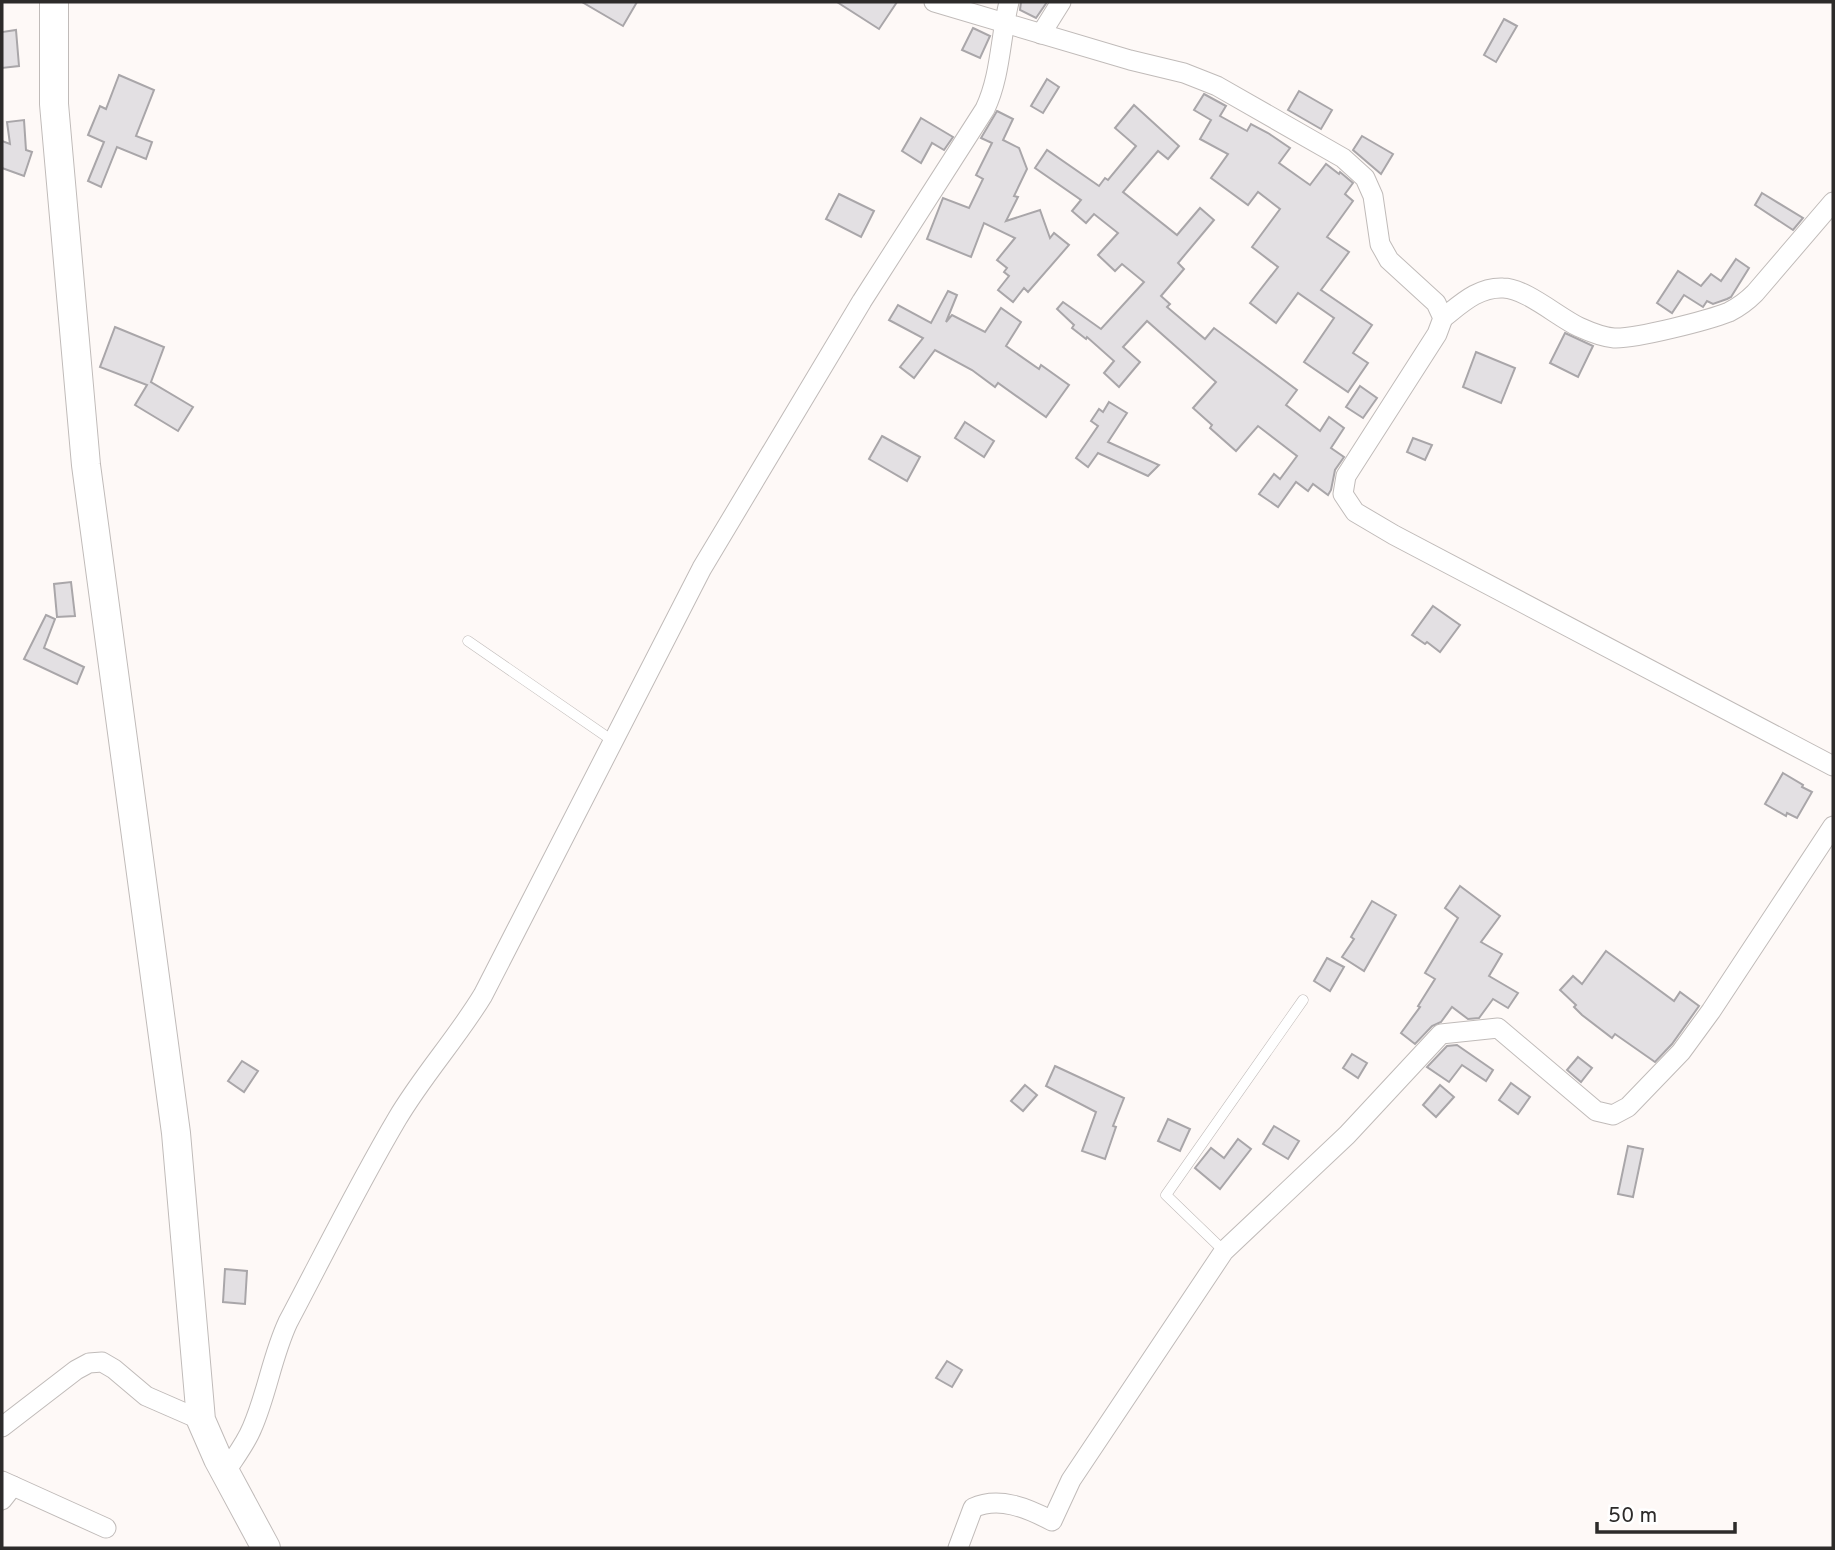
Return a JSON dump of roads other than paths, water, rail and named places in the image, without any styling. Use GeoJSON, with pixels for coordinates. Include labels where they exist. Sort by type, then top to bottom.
{"type":"FeatureCollection","features":[{"type":"Feature","properties":{"kind":"main road"},"geometry":{"type":"LineString","coordinates":[[54,2],[54,104],[86,465],[176,1133],[201,1420],[266,1548]]}},
{"type":"Feature","properties":{"kind":"street"},"geometry":{"type":"LineString","coordinates":[[934,2],[1184,73],[1217,86],[1343,158],[1365,178],[1373,196],[1380,244],[1389,260],[1436,303],[1443,318]]}},
{"type":"Feature","properties":{"kind":"street"},"geometry":{"type":"LineString","coordinates":[[226,1471],[254,1426],[278,1345],[288,1322],[397,1119],[483,995],[702,568],[862,301],[985,109],[998,74],[1009,2]]}},
{"type":"Feature","properties":{"kind":"street"},"geometry":{"type":"LineString","coordinates":[[1041,34],[1061,2]]}},
{"type":"Feature","properties":{"kind":"street"},"geometry":{"type":"LineString","coordinates":[[1833,202],[1755,293],[1727,313],[1619,338],[1604,337],[1506,288],[1490,288],[1476,293],[1443,318],[1437,334],[1346,477],[1343,494],[1355,512],[1394,535],[1833,766]]}},
{"type":"Feature","properties":{"kind":"street"},"geometry":{"type":"LineString","coordinates":[[958,1548],[973,1508],[986,1502],[1026,1508],[1052,1521],[1071,1480],[1224,1251],[1347,1135],[1441,1034],[1498,1028],[1595,1111],[1613,1115],[1629,1108],[1681,1052],[1711,1011],[1833,826]]}},
{"type":"Feature","properties":{"kind":"street"},"geometry":{"type":"LineString","coordinates":[[5,1422],[76,1370],[89,1363],[102,1362],[146,1396],[201,1420]]}},
{"type":"Feature","properties":{"kind":"street"},"geometry":{"type":"LineString","coordinates":[[5,1489],[106,1528]]}},
{"type":"Feature","properties":{"kind":"lane"},"geometry":{"type":"LineString","coordinates":[[468,641],[613,741]]}},
{"type":"Feature","properties":{"kind":"lane"},"geometry":{"type":"LineString","coordinates":[[1224,1251],[1166,1195],[1303,1000]]}}]}
